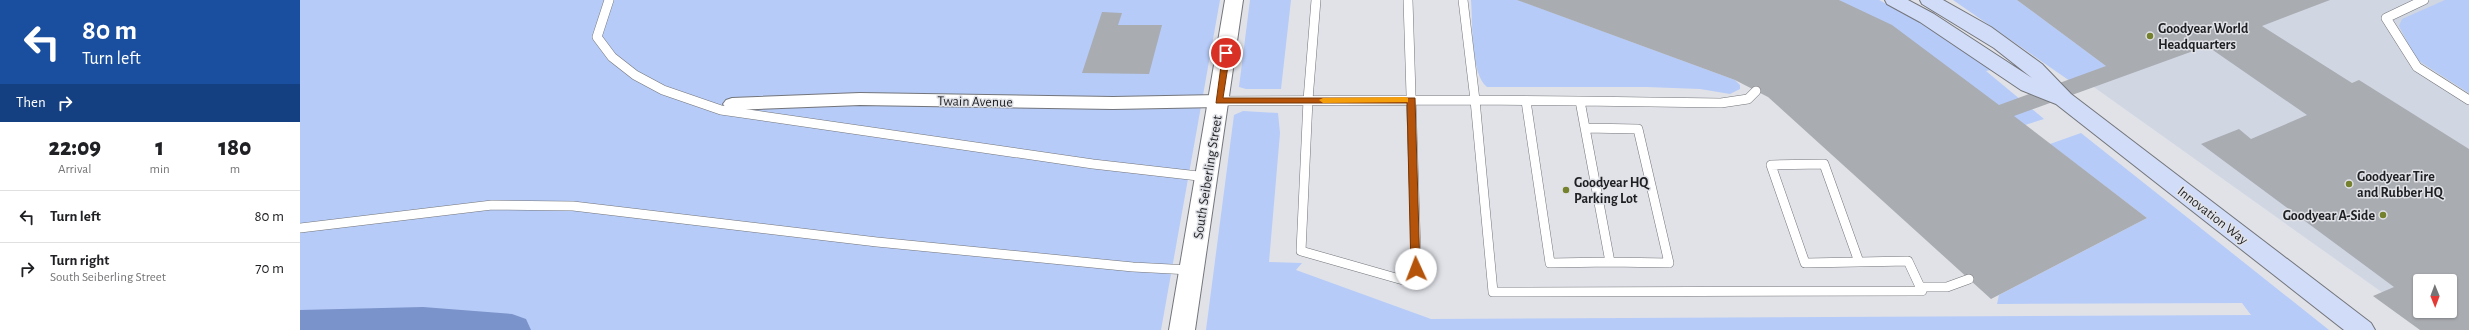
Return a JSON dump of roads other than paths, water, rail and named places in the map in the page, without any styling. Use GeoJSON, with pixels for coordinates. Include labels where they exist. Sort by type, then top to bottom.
{"type":"FeatureCollection","features":[{"type":"Feature","properties":{"kind":"main road","name":"Innovation Way"},"geometry":{"type":"LineString","coordinates":[[1894,0],[1927,18],[2028,85],[2064,99]]}},
{"type":"Feature","properties":{"kind":"main road","name":"Innovation Way"},"geometry":{"type":"LineString","coordinates":[[1929,0],[2007,47],[2046,78],[2064,99],[2362,330]]}},
{"type":"Feature","properties":{"kind":"street","name":"South Seiberling Street"},"geometry":{"type":"LineString","coordinates":[[1183,324],[1234,0]]}},
{"type":"Feature","properties":{"kind":"street","name":"Twain Avenue"},"geometry":{"type":"LineString","coordinates":[[732,104],[860,99],[1113,103],[1219,100]]}},
{"type":"Feature","properties":{"kind":"lane"},"geometry":{"type":"LineString","coordinates":[[609,0],[597,38],[612,57],[631,72],[677,96],[721,110],[1086,163],[1207,177]]}},
{"type":"Feature","properties":{"kind":"lane"},"geometry":{"type":"LineString","coordinates":[[1316,0],[1308,100],[1301,251],[1417,284],[1408,0]]}},
{"type":"Feature","properties":{"kind":"lane"},"geometry":{"type":"LineString","coordinates":[[1463,0],[1475,100],[1493,292],[1922,291],[1908,262],[1805,263],[1771,164],[1824,164],[1859,262]]}},
{"type":"Feature","properties":{"kind":"lane"},"geometry":{"type":"LineString","coordinates":[[2424,0],[2386,18],[2417,67],[2469,100]]}},
{"type":"Feature","properties":{"kind":"lane"},"geometry":{"type":"LineString","coordinates":[[1219,100],[1526,100],[1721,103],[1748,99],[1756,91]]}},
{"type":"Feature","properties":{"kind":"lane"},"geometry":{"type":"LineString","coordinates":[[1526,100],[1550,263],[1669,263],[1638,129],[1585,128]]}},
{"type":"Feature","properties":{"kind":"lane"},"geometry":{"type":"LineString","coordinates":[[1580,101],[1610,262]]}},
{"type":"Feature","properties":{"kind":"lane"},"geometry":{"type":"LineString","coordinates":[[300,228],[492,205],[573,206],[876,242],[1133,267],[1192,270]]}},
{"type":"Feature","properties":{"kind":"lane"},"geometry":{"type":"LineString","coordinates":[[1921,287],[1947,287],[1969,278]]}},
{"type":"Feature","properties":{"kind":"waterway"},"geometry":{"type":"LineString","coordinates":[[300,325],[423,322],[512,330]]}},
{"type":"Feature","properties":{"kind":"place","name":"Goodyear World Headquarters"},"geometry":{"type":"Point","coordinates":[2150,36]}},
{"type":"Feature","properties":{"kind":"place","name":"Goodyear Tire and Rubber HQ"},"geometry":{"type":"Point","coordinates":[2349,184]}},
{"type":"Feature","properties":{"kind":"place","name":"Goodyear HQ Parking Lot"},"geometry":{"type":"Point","coordinates":[1566,190]}},
{"type":"Feature","properties":{"kind":"place","name":"Goodyear A-Side"},"geometry":{"type":"Point","coordinates":[2383,215]}}]}
